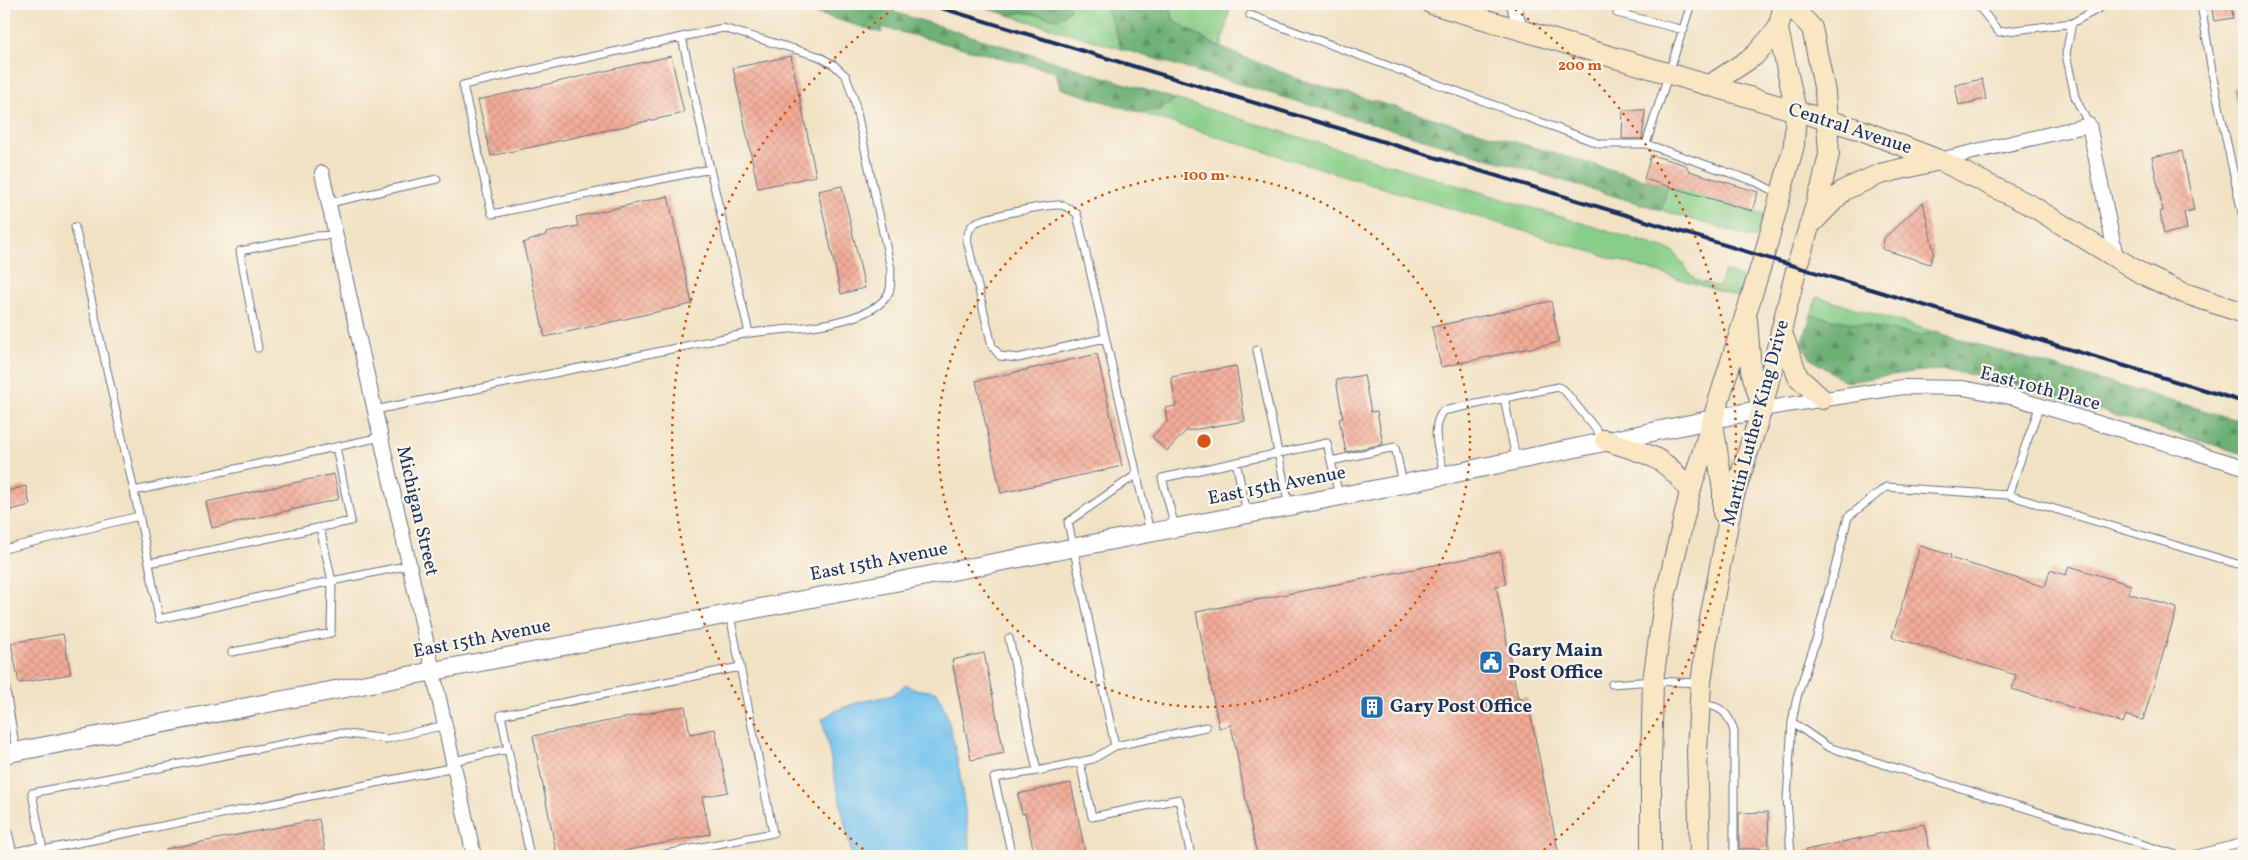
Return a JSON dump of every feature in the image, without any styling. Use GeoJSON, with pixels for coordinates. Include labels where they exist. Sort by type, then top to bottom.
{"type":"FeatureCollection","features":[{"type":"Feature","properties":{"kind":"main road","name":"Central Avenue"},"geometry":{"type":"LineString","coordinates":[[1432,4],[1828,120],[1939,160],[2032,206],[2166,286],[2244,313]]}},
{"type":"Feature","properties":{"kind":"main road","name":"Martin Luther King Drive"},"geometry":{"type":"LineString","coordinates":[[1652,856],[1650,776],[1653,681],[1664,602],[1690,492],[1782,195],[1794,145],[1796,111],[1778,29],[1784,4]]}},
{"type":"Feature","properties":{"kind":"main road","name":"Martin Luther King Drive"},"geometry":{"type":"LineString","coordinates":[[1700,856],[1696,751],[1699,704],[1722,554],[1733,498],[1762,409],[1781,330],[1829,154],[1825,92],[1812,28],[1790,4]]}},
{"type":"Feature","properties":{"kind":"main road"},"geometry":{"type":"LineString","coordinates":[[1710,85],[1754,56],[1778,29]]}},
{"type":"Feature","properties":{"kind":"main road"},"geometry":{"type":"LineString","coordinates":[[1810,225],[1844,190],[1880,174],[1939,160]]}},
{"type":"Feature","properties":{"kind":"main road"},"geometry":{"type":"LineString","coordinates":[[1746,312],[1752,370],[1762,409]]}},
{"type":"Feature","properties":{"kind":"main road"},"geometry":{"type":"LineString","coordinates":[[1781,330],[1798,377],[1822,399]]}},
{"type":"Feature","properties":{"kind":"main road"},"geometry":{"type":"LineString","coordinates":[[1713,418],[1723,491],[1722,554]]}},
{"type":"Feature","properties":{"kind":"main road"},"geometry":{"type":"LineString","coordinates":[[1605,440],[1660,459],[1679,476],[1690,492]]}},
{"type":"Feature","properties":{"kind":"street"},"geometry":{"type":"LineString","coordinates":[[1514,4],[1520,31]]}},
{"type":"Feature","properties":{"kind":"street"},"geometry":{"type":"LineString","coordinates":[[1939,160],[2088,125],[2116,257]]}},
{"type":"Feature","properties":{"kind":"street","name":"Michigan Street"},"geometry":{"type":"LineString","coordinates":[[322,173],[474,856]]}},
{"type":"Feature","properties":{"kind":"street","name":"East 10th Place"},"geometry":{"type":"LineString","coordinates":[[1762,409],[1903,387],[1937,386],[1990,392],[2040,405],[2244,468]]}},
{"type":"Feature","properties":{"kind":"street","name":"East 15th Avenue"},"geometry":{"type":"LineString","coordinates":[[10,753],[1403,484],[1605,440],[1762,409]]}},
{"type":"Feature","properties":{"kind":"street"},"geometry":{"type":"LineString","coordinates":[[4,830],[9,855]]}},
{"type":"Feature","properties":{"kind":"lane"},"geometry":{"type":"LineString","coordinates":[[1646,144],[1691,4]]}},
{"type":"Feature","properties":{"kind":"lane"},"geometry":{"type":"LineString","coordinates":[[1977,4],[1999,32],[2072,23],[2107,4]]}},
{"type":"Feature","properties":{"kind":"lane"},"geometry":{"type":"LineString","coordinates":[[2201,4],[2213,78],[2244,222]]}},
{"type":"Feature","properties":{"kind":"lane"},"geometry":{"type":"LineString","coordinates":[[1617,13],[1684,30]]}},
{"type":"Feature","properties":{"kind":"lane"},"geometry":{"type":"LineString","coordinates":[[1250,15],[1600,144],[1646,144],[1756,182],[1782,195]]}},
{"type":"Feature","properties":{"kind":"lane"},"geometry":{"type":"LineString","coordinates":[[2072,23],[2066,54],[2075,96],[2088,125]]}},
{"type":"Feature","properties":{"kind":"lane"},"geometry":{"type":"LineString","coordinates":[[375,410],[749,333],[851,319],[874,309],[889,292],[891,268],[856,108],[846,76],[834,64],[818,56],[723,28],[462,84],[492,214],[710,169]]}},
{"type":"Feature","properties":{"kind":"lane"},"geometry":{"type":"LineString","coordinates":[[682,37],[710,169],[749,333]]}},
{"type":"Feature","properties":{"kind":"lane"},"geometry":{"type":"LineString","coordinates":[[329,203],[437,178]]}},
{"type":"Feature","properties":{"kind":"lane"},"geometry":{"type":"LineString","coordinates":[[1105,338],[1018,358],[1000,356],[992,346],[967,240],[969,230],[975,223],[988,218],[1061,204],[1071,208],[1077,214],[1150,532]]}},
{"type":"Feature","properties":{"kind":"lane"},"geometry":{"type":"LineString","coordinates":[[75,227],[134,491],[159,619],[410,565]]}},
{"type":"Feature","properties":{"kind":"lane"},"geometry":{"type":"LineString","coordinates":[[258,348],[240,251],[315,236],[336,235]]}},
{"type":"Feature","properties":{"kind":"lane"},"geometry":{"type":"LineString","coordinates":[[1257,350],[1289,506]]}},
{"type":"Feature","properties":{"kind":"lane"},"geometry":{"type":"LineString","coordinates":[[1444,475],[1437,442],[1439,416],[1443,411],[1558,387],[1564,390],[1605,440]]}},
{"type":"Feature","properties":{"kind":"lane"},"geometry":{"type":"LineString","coordinates":[[1504,398],[1516,460]]}},
{"type":"Feature","properties":{"kind":"lane"},"geometry":{"type":"LineString","coordinates":[[2008,495],[2040,405]]}},
{"type":"Feature","properties":{"kind":"lane"},"geometry":{"type":"LineString","coordinates":[[134,491],[381,437]]}},
{"type":"Feature","properties":{"kind":"lane"},"geometry":{"type":"LineString","coordinates":[[1175,528],[1162,478],[1327,443],[1339,496]]}},
{"type":"Feature","properties":{"kind":"lane"},"geometry":{"type":"LineString","coordinates":[[149,563],[351,521],[336,447]]}},
{"type":"Feature","properties":{"kind":"lane"},"geometry":{"type":"LineString","coordinates":[[1331,460],[1395,447],[1403,484]]}},
{"type":"Feature","properties":{"kind":"lane"},"geometry":{"type":"LineString","coordinates":[[1236,462],[1248,514]]}},
{"type":"Feature","properties":{"kind":"lane"},"geometry":{"type":"LineString","coordinates":[[1115,746],[1068,522],[1136,474]]}},
{"type":"Feature","properties":{"kind":"lane"},"geometry":{"type":"LineString","coordinates":[[1791,856],[1787,799],[1792,722],[1797,698],[1817,637],[1848,517],[1886,487],[2008,495],[2244,566]]}},
{"type":"Feature","properties":{"kind":"lane"},"geometry":{"type":"LineString","coordinates":[[4,549],[139,516]]}},
{"type":"Feature","properties":{"kind":"lane"},"geometry":{"type":"LineString","coordinates":[[232,652],[330,633],[332,581],[320,528]]}},
{"type":"Feature","properties":{"kind":"lane"},"geometry":{"type":"LineString","coordinates":[[656,856],[773,833],[730,613]]}},
{"type":"Feature","properties":{"kind":"lane"},"geometry":{"type":"LineString","coordinates":[[1008,638],[1037,770]]}},
{"type":"Feature","properties":{"kind":"lane"},"geometry":{"type":"LineString","coordinates":[[530,856],[501,715],[740,667]]}},
{"type":"Feature","properties":{"kind":"lane"},"geometry":{"type":"LineString","coordinates":[[4,678],[10,753]]}},
{"type":"Feature","properties":{"kind":"lane"},"geometry":{"type":"LineString","coordinates":[[1612,684],[1653,681],[1701,683]]}},
{"type":"Feature","properties":{"kind":"lane"},"geometry":{"type":"LineString","coordinates":[[1699,704],[1714,705],[1728,714],[1734,732],[1734,856]]}},
{"type":"Feature","properties":{"kind":"lane"},"geometry":{"type":"LineString","coordinates":[[1792,722],[1828,747],[2180,856]]}},
{"type":"Feature","properties":{"kind":"lane"},"geometry":{"type":"LineString","coordinates":[[445,726],[387,739],[339,733],[32,793],[43,850],[454,764],[508,749]]}},
{"type":"Feature","properties":{"kind":"lane"},"geometry":{"type":"LineString","coordinates":[[1012,856],[994,778],[1093,760],[1115,746],[1206,727]]}},
{"type":"Feature","properties":{"kind":"lane"},"geometry":{"type":"LineString","coordinates":[[1080,762],[1092,817],[1179,799],[1191,856]]}},
{"type":"Feature","properties":{"kind":"lane"},"geometry":{"type":"LineString","coordinates":[[2189,856],[2244,842]]}},
{"type":"Feature","properties":{"kind":"lane"},"geometry":{"type":"LineString","coordinates":[[9,855],[42,846]]}},
{"type":"Feature","properties":{"kind":"green space"},"geometry":{"type":"Polygon","coordinates":[[[785,4],[868,4],[1175,99],[1161,110],[1134,111],[1060,88],[1056,72],[881,27],[882,33],[785,4]]]}},
{"type":"Feature","properties":{"kind":"green space"},"geometry":{"type":"Polygon","coordinates":[[[972,4],[1067,4],[1070,9],[1058,19],[1023,12],[1008,15],[972,4]]]}},
{"type":"Feature","properties":{"kind":"green space"},"geometry":{"type":"Polygon","coordinates":[[[1067,4],[1105,4],[1122,49],[1008,15],[1022,12],[1058,19],[1070,10],[1067,4]]]}},
{"type":"Feature","properties":{"kind":"green space"},"geometry":{"type":"Polygon","coordinates":[[[1105,4],[1169,4],[1174,21],[1212,44],[1301,80],[1668,186],[1661,210],[1122,49],[1105,4]]]}},
{"type":"Feature","properties":{"kind":"green space"},"geometry":{"type":"Polygon","coordinates":[[[1169,4],[1231,4],[1221,48],[1174,21],[1169,4]]]}},
{"type":"Feature","properties":{"kind":"green space"},"geometry":{"type":"Polygon","coordinates":[[[2244,86],[2244,112],[2239,113],[2234,89],[2244,86]]]}},
{"type":"Feature","properties":{"kind":"green space"},"geometry":{"type":"Polygon","coordinates":[[[1175,99],[1673,251],[1695,280],[1719,287],[1724,271],[1745,278],[1738,297],[1134,111],[1161,110],[1175,99]]]}},
{"type":"Feature","properties":{"kind":"green space"},"geometry":{"type":"Polygon","coordinates":[[[1668,186],[1764,215],[1757,239],[1661,210],[1668,186]]]}},
{"type":"Feature","properties":{"kind":"green space"},"geometry":{"type":"Polygon","coordinates":[[[1817,297],[1939,333],[1917,335],[1811,315],[1817,297]]]}},
{"type":"Feature","properties":{"kind":"green space"},"geometry":{"type":"Polygon","coordinates":[[[1811,315],[1917,335],[1939,333],[2244,422],[2244,454],[1989,377],[1939,370],[1846,382],[1811,359],[1802,344],[1811,315]]]}},
{"type":"Feature","properties":{"kind":"water"},"geometry":{"type":"Polygon","coordinates":[[[906,684],[912,689],[937,692],[944,709],[955,750],[972,856],[852,856],[822,719],[837,710],[859,702],[893,695],[906,684]]]}},
{"type":"Feature","properties":{"kind":"building"},"geometry":{"type":"Polygon","coordinates":[[[2211,4],[2231,4],[2233,18],[2214,21],[2211,4]]]}},
{"type":"Feature","properties":{"kind":"building"},"geometry":{"type":"Polygon","coordinates":[[[671,56],[684,113],[491,156],[478,100],[671,56]]]}},
{"type":"Feature","properties":{"kind":"building"},"geometry":{"type":"Polygon","coordinates":[[[791,56],[816,176],[758,188],[733,68],[791,56]]]}},
{"type":"Feature","properties":{"kind":"building"},"geometry":{"type":"Polygon","coordinates":[[[1982,79],[1986,99],[1959,105],[1955,85],[1982,79]]]}},
{"type":"Feature","properties":{"kind":"building"},"geometry":{"type":"Polygon","coordinates":[[[1623,110],[1645,110],[1642,139],[1622,139],[1623,110]]]}},
{"type":"Feature","properties":{"kind":"building"},"geometry":{"type":"Polygon","coordinates":[[[2182,151],[2194,210],[2184,212],[2187,229],[2164,234],[2160,212],[2163,211],[2152,157],[2182,151]]]}},
{"type":"Feature","properties":{"kind":"building"},"geometry":{"type":"Polygon","coordinates":[[[1651,155],[1686,165],[1689,171],[1758,192],[1752,211],[1644,179],[1651,155]]]}},
{"type":"Feature","properties":{"kind":"building"},"geometry":{"type":"Polygon","coordinates":[[[842,186],[865,288],[841,294],[818,191],[842,186]]]}},
{"type":"Feature","properties":{"kind":"building"},"geometry":{"type":"Polygon","coordinates":[[[668,196],[692,304],[545,337],[523,243],[546,235],[546,233],[578,226],[576,217],[668,196]]]}},
{"type":"Feature","properties":{"kind":"building"},"geometry":{"type":"Polygon","coordinates":[[[1923,202],[1934,253],[1930,264],[1882,249],[1884,238],[1923,202]]]}},
{"type":"Feature","properties":{"kind":"building"},"geometry":{"type":"Polygon","coordinates":[[[1551,301],[1559,342],[1441,367],[1432,327],[1551,301]]]}},
{"type":"Feature","properties":{"kind":"building"},"geometry":{"type":"Polygon","coordinates":[[[1097,354],[1122,466],[1001,493],[976,381],[1097,354]]]}},
{"type":"Feature","properties":{"kind":"building"},"geometry":{"type":"Polygon","coordinates":[[[1236,366],[1245,421],[1186,431],[1167,451],[1152,437],[1167,421],[1165,408],[1176,406],[1171,377],[1236,366]]]}},
{"type":"Feature","properties":{"kind":"building"},"geometry":{"type":"Polygon","coordinates":[[[1364,375],[1371,412],[1377,411],[1383,444],[1346,452],[1339,419],[1343,418],[1336,380],[1364,375]]]}},
{"type":"Feature","properties":{"kind":"building"},"geometry":{"type":"Polygon","coordinates":[[[334,474],[339,499],[212,528],[206,502],[334,474]]]}},
{"type":"Feature","properties":{"kind":"building"},"geometry":{"type":"Polygon","coordinates":[[[26,486],[30,505],[4,512],[4,492],[26,486]]]}},
{"type":"Feature","properties":{"kind":"building"},"geometry":{"type":"Polygon","coordinates":[[[1920,546],[1951,555],[1950,558],[2045,587],[2050,570],[2066,575],[2069,566],[2131,585],[2128,593],[2177,608],[2143,720],[2126,715],[2123,723],[2012,689],[2016,675],[1892,637],[1920,546]]]}},
{"type":"Feature","properties":{"kind":"building","name":"Gary Post Office"},"geometry":{"type":"Polygon","coordinates":[[[1500,552],[1506,584],[1496,586],[1518,699],[1527,697],[1559,856],[1257,856],[1231,725],[1219,728],[1196,612],[1500,552]]]}},
{"type":"Feature","properties":{"kind":"building"},"geometry":{"type":"Polygon","coordinates":[[[63,634],[71,674],[19,683],[11,643],[63,634]]]}},
{"type":"Feature","properties":{"kind":"building"},"geometry":{"type":"Polygon","coordinates":[[[984,653],[1004,753],[971,760],[952,660],[984,653]]]}},
{"type":"Feature","properties":{"kind":"building"},"geometry":{"type":"Polygon","coordinates":[[[685,706],[690,734],[715,729],[728,792],[702,797],[710,834],[598,856],[557,856],[533,736],[685,706]]]}},
{"type":"Feature","properties":{"kind":"building"},"geometry":{"type":"Polygon","coordinates":[[[1071,783],[1086,856],[1035,856],[1025,813],[1022,814],[1018,794],[1071,783]]]}},
{"type":"Feature","properties":{"kind":"building"},"geometry":{"type":"Polygon","coordinates":[[[1768,812],[1769,848],[1739,849],[1739,813],[1768,812]]]}},
{"type":"Feature","properties":{"kind":"building"},"geometry":{"type":"Polygon","coordinates":[[[319,819],[326,856],[166,856],[166,849],[319,819]]]}},
{"type":"Feature","properties":{"kind":"building"},"geometry":{"type":"Polygon","coordinates":[[[1924,824],[1931,856],[1807,856],[1806,850],[1924,824]]]}},
{"type":"Feature","properties":{"kind":"railway"},"geometry":{"type":"LineString","coordinates":[[928,4],[2244,402]]}},
{"type":"Feature","properties":{"kind":"place","name":"Gary Main Post Office"},"geometry":{"type":"Point","coordinates":[1491,662]}},
{"type":"Feature","properties":{"kind":"place","name":"Gary Post Office"},"geometry":{"type":"Point","coordinates":[1372,707]}}]}
